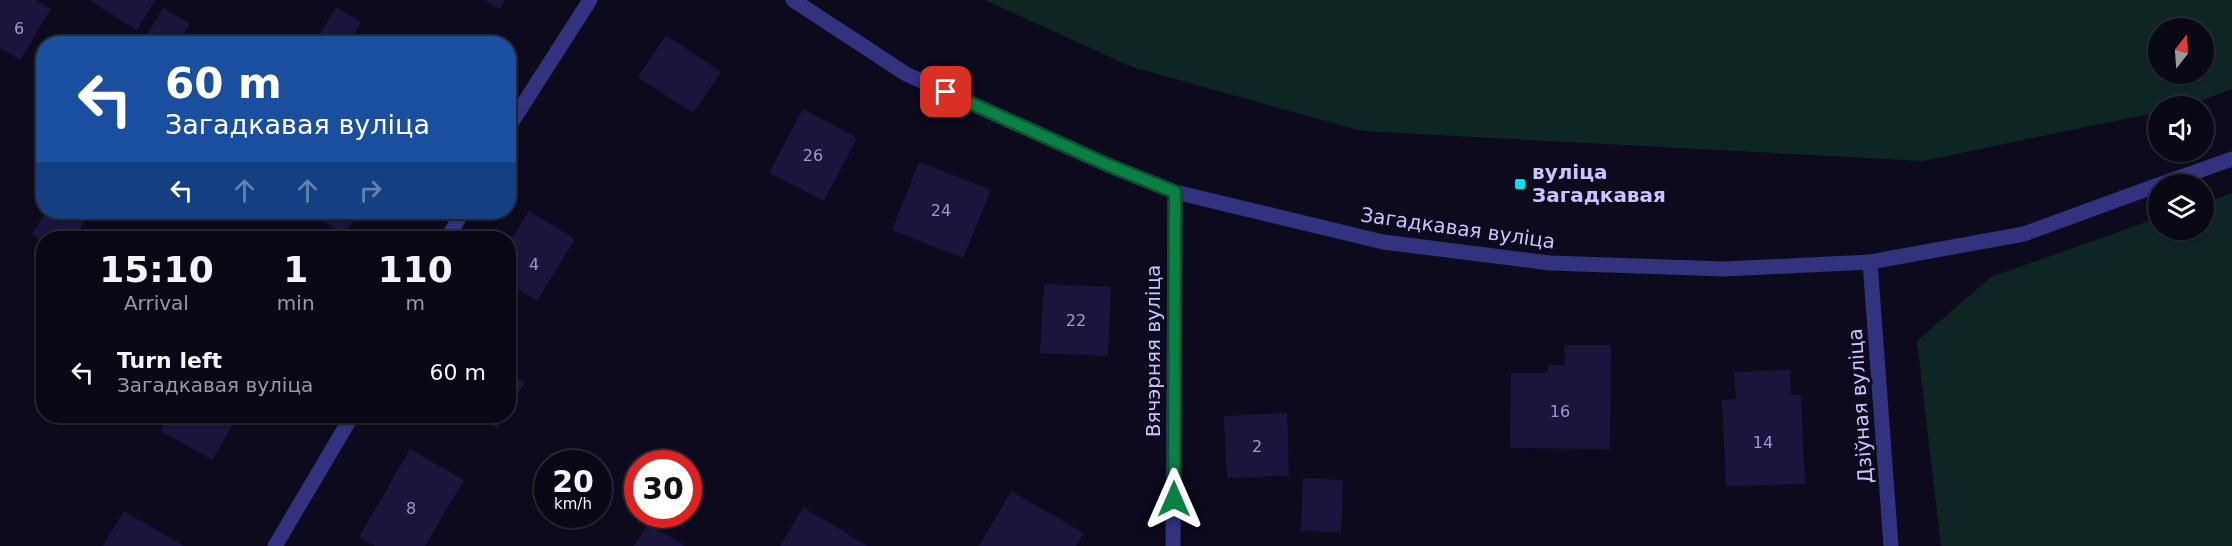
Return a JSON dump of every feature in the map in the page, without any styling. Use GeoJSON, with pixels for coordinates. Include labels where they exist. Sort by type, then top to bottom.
{"type":"FeatureCollection","features":[{"type":"Feature","properties":{"kind":"street"},"geometry":{"type":"LineString","coordinates":[[516,116],[590,0]]}},
{"type":"Feature","properties":{"kind":"street","name":"Загадкавая вуліца"},"geometry":{"type":"LineString","coordinates":[[793,0],[906,74],[1108,165],[1175,192],[1383,242],[1550,263],[1725,269],[1870,262],[2024,234],[2148,189]]}},
{"type":"Feature","properties":{"kind":"street","name":"Загадкавая вуліца"},"geometry":{"type":"LineString","coordinates":[[2190,174],[2232,159]]}},
{"type":"Feature","properties":{"kind":"street","name":"Вячэрняя вуліца"},"geometry":{"type":"LineString","coordinates":[[1173,546],[1175,192]]}},
{"type":"Feature","properties":{"kind":"street","name":"Дзіўная вуліца"},"geometry":{"type":"LineString","coordinates":[[1870,262],[1891,546]]}},
{"type":"Feature","properties":{"kind":"street"},"geometry":{"type":"LineString","coordinates":[[275,546],[348,423]]}},
{"type":"Feature","properties":{"kind":"green space"},"geometry":{"type":"Polygon","coordinates":[[[985,0],[2232,0],[2232,89],[2213,96],[2148,96],[2148,114],[1923,161],[1362,131],[1132,67],[985,0]]]}},
{"type":"Feature","properties":{"kind":"green space"},"geometry":{"type":"Polygon","coordinates":[[[2232,193],[2232,546],[1941,546],[1917,341],[1991,277],[2148,222],[2148,240],[2214,240],[2214,199],[2232,193]]]}},
{"type":"Feature","properties":{"kind":"building"},"geometry":{"type":"Polygon","coordinates":[[[0,0],[36,0],[51,9],[20,60],[0,48],[0,0]]]}},
{"type":"Feature","properties":{"kind":"building"},"geometry":{"type":"Polygon","coordinates":[[[89,0],[155,0],[137,30],[89,0]]]}},
{"type":"Feature","properties":{"kind":"building"},"geometry":{"type":"Polygon","coordinates":[[[484,0],[505,0],[500,9],[484,0]]]}},
{"type":"Feature","properties":{"kind":"building"},"geometry":{"type":"Polygon","coordinates":[[[336,7],[361,22],[353,36],[319,36],[336,7]]]}},
{"type":"Feature","properties":{"kind":"building"},"geometry":{"type":"Polygon","coordinates":[[[163,8],[190,24],[183,36],[146,36],[163,8]]]}},
{"type":"Feature","properties":{"kind":"building"},"geometry":{"type":"Polygon","coordinates":[[[666,35],[721,72],[693,113],[638,77],[666,35]]]}},
{"type":"Feature","properties":{"kind":"building"},"geometry":{"type":"Polygon","coordinates":[[[803,109],[857,138],[824,201],[769,173],[803,109]]]}},
{"type":"Feature","properties":{"kind":"building"},"geometry":{"type":"Polygon","coordinates":[[[919,162],[991,190],[963,258],[892,230],[919,162]]]}},
{"type":"Feature","properties":{"kind":"building"},"geometry":{"type":"Polygon","coordinates":[[[529,211],[575,239],[537,301],[516,288],[516,232],[529,211]]]}},
{"type":"Feature","properties":{"kind":"building"},"geometry":{"type":"Polygon","coordinates":[[[42,219],[86,219],[78,231],[36,231],[36,237],[32,234],[42,219]]]}},
{"type":"Feature","properties":{"kind":"building"},"geometry":{"type":"Polygon","coordinates":[[[319,219],[354,219],[347,231],[340,231],[319,219]]]}},
{"type":"Feature","properties":{"kind":"building"},"geometry":{"type":"Polygon","coordinates":[[[1044,284],[1111,287],[1108,356],[1040,353],[1044,284]]]}},
{"type":"Feature","properties":{"kind":"building"},"geometry":{"type":"Polygon","coordinates":[[[1564,345],[1611,345],[1610,449],[1510,448],[1511,373],[1548,373],[1548,365],[1565,365],[1564,345]]]}},
{"type":"Feature","properties":{"kind":"building"},"geometry":{"type":"Polygon","coordinates":[[[1790,370],[1791,395],[1801,395],[1805,484],[1726,486],[1722,400],[1736,399],[1734,372],[1790,370]]]}},
{"type":"Feature","properties":{"kind":"building"},"geometry":{"type":"Polygon","coordinates":[[[516,377],[525,382],[516,396],[516,377]]]}},
{"type":"Feature","properties":{"kind":"building"},"geometry":{"type":"Polygon","coordinates":[[[1287,413],[1289,476],[1227,478],[1224,416],[1287,413]]]}},
{"type":"Feature","properties":{"kind":"building"},"geometry":{"type":"Polygon","coordinates":[[[166,423],[234,423],[212,460],[161,431],[166,423]]]}},
{"type":"Feature","properties":{"kind":"building"},"geometry":{"type":"Polygon","coordinates":[[[488,423],[500,423],[497,428],[488,423]]]}},
{"type":"Feature","properties":{"kind":"building"},"geometry":{"type":"Polygon","coordinates":[[[410,449],[464,480],[425,546],[375,546],[359,537],[410,449]]]}},
{"type":"Feature","properties":{"kind":"building"},"geometry":{"type":"Polygon","coordinates":[[[1303,478],[1343,480],[1341,532],[1301,531],[1303,478]]]}},
{"type":"Feature","properties":{"kind":"building"},"geometry":{"type":"Polygon","coordinates":[[[1011,491],[1084,533],[1076,546],[979,546],[1011,491]]]}},
{"type":"Feature","properties":{"kind":"building"},"geometry":{"type":"Polygon","coordinates":[[[803,507],[868,546],[780,546],[803,507]]]}},
{"type":"Feature","properties":{"kind":"building"},"geometry":{"type":"Polygon","coordinates":[[[124,511],[184,546],[103,546],[124,511]]]}},
{"type":"Feature","properties":{"kind":"building"},"geometry":{"type":"Polygon","coordinates":[[[645,528],[655,528],[686,546],[634,546],[645,528]]]}},
{"type":"Feature","properties":{"kind":"place","name":"вуліца Загадкавая"},"geometry":{"type":"Point","coordinates":[1520,184]}},
{"type":"Feature","properties":{"kind":"route"},"geometry":{"type":"LineString","coordinates":[[946,92],[1108,165],[1175,192],[1174,499]]}}]}
